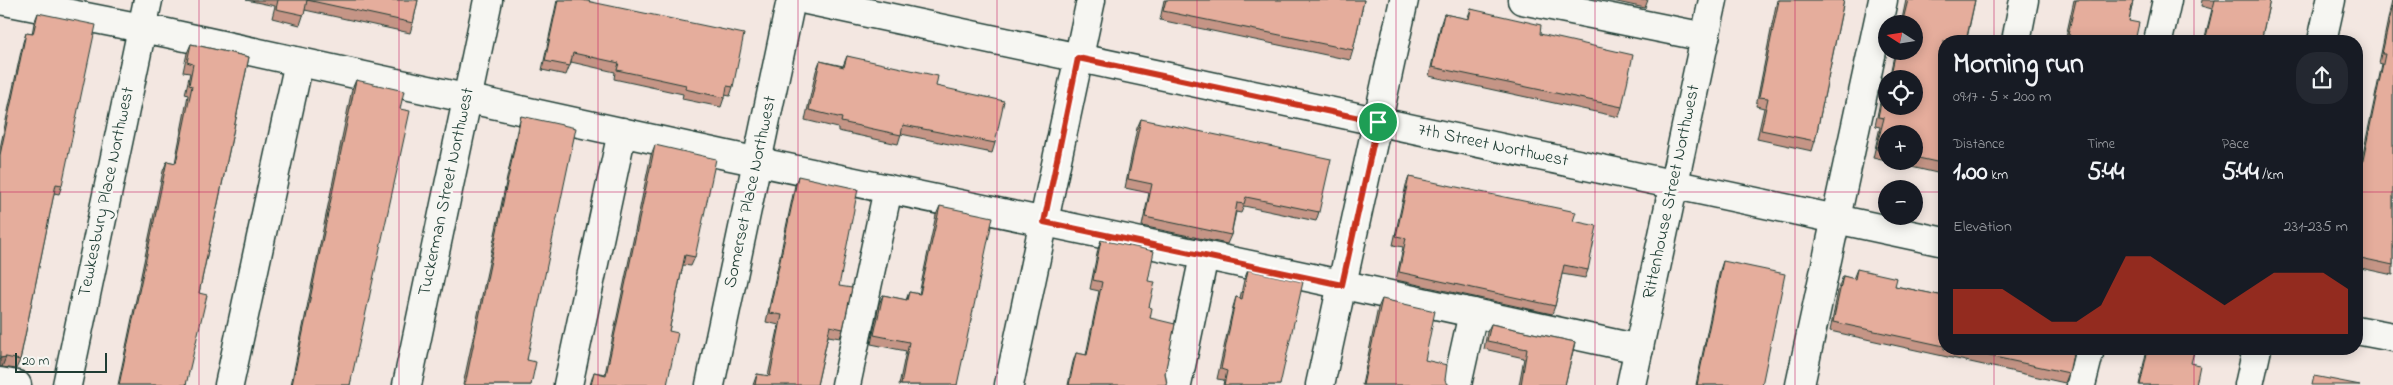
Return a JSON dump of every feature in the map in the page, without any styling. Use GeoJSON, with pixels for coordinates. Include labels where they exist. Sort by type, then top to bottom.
{"type":"FeatureCollection","features":[{"type":"Feature","properties":{"kind":"street"},"geometry":{"type":"LineString","coordinates":[[0,0],[299,62],[757,162],[1639,349]]}},
{"type":"Feature","properties":{"kind":"street","name":"Tewkesbury Place Northwest"},"geometry":{"type":"LineString","coordinates":[[67,385],[148,0]]}},
{"type":"Feature","properties":{"kind":"street","name":"Tuckerman Street Northwest"},"geometry":{"type":"LineString","coordinates":[[406,385],[488,0]]}},
{"type":"Feature","properties":{"kind":"street","name":"Somerset Place Northwest"},"geometry":{"type":"LineString","coordinates":[[710,385],[791,0]]}},
{"type":"Feature","properties":{"kind":"street","name":"7th Street Northwest"},"geometry":{"type":"LineString","coordinates":[[808,0],[1938,241]]}},
{"type":"Feature","properties":{"kind":"street"},"geometry":{"type":"LineString","coordinates":[[1009,385],[1091,0]]}},
{"type":"Feature","properties":{"kind":"street"},"geometry":{"type":"LineString","coordinates":[[1320,385],[1404,0]]}},
{"type":"Feature","properties":{"kind":"street","name":"Rittenhouse Street Northwest"},"geometry":{"type":"LineString","coordinates":[[1631,385],[1713,0]]}},
{"type":"Feature","properties":{"kind":"street"},"geometry":{"type":"LineString","coordinates":[[1800,385],[1883,0]]}},
{"type":"Feature","properties":{"kind":"street"},"geometry":{"type":"LineString","coordinates":[[2017,35],[2024,0]]}},
{"type":"Feature","properties":{"kind":"street"},"geometry":{"type":"LineString","coordinates":[[2159,35],[2167,0]]}},
{"type":"Feature","properties":{"kind":"street"},"geometry":{"type":"LineString","coordinates":[[2323,35],[2331,0]]}},
{"type":"Feature","properties":{"kind":"street"},"geometry":{"type":"LineString","coordinates":[[1533,1],[1705,38]]}},
{"type":"Feature","properties":{"kind":"street"},"geometry":{"type":"LineString","coordinates":[[229,385],[299,62]]}},
{"type":"Feature","properties":{"kind":"street"},"geometry":{"type":"LineString","coordinates":[[568,385],[622,132]]}},
{"type":"Feature","properties":{"kind":"street"},"geometry":{"type":"LineString","coordinates":[[846,385],[888,189]]}},
{"type":"Feature","properties":{"kind":"street"},"geometry":{"type":"LineString","coordinates":[[1177,385],[1204,256]]}},
{"type":"Feature","properties":{"kind":"street"},"geometry":{"type":"LineString","coordinates":[[1457,385],[1473,313]]}},
{"type":"Feature","properties":{"kind":"street"},"geometry":{"type":"LineString","coordinates":[[2363,331],[2393,337]]}},
{"type":"Feature","properties":{"kind":"street"},"geometry":{"type":"LineString","coordinates":[[2081,385],[2088,355]]}},
{"type":"Feature","properties":{"kind":"street"},"geometry":{"type":"LineString","coordinates":[[2249,385],[2256,355]]}},
{"type":"Feature","properties":{"kind":"street"},"geometry":{"type":"LineString","coordinates":[[0,382],[16,385]]}},
{"type":"Feature","properties":{"kind":"building"},"geometry":{"type":"Polygon","coordinates":[[[278,0],[307,0],[304,15],[276,9],[278,0]]]}},
{"type":"Feature","properties":{"kind":"building"},"geometry":{"type":"Polygon","coordinates":[[[307,0],[418,0],[413,23],[307,0]]]}},
{"type":"Feature","properties":{"kind":"building"},"geometry":{"type":"Polygon","coordinates":[[[558,0],[582,0],[744,34],[733,87],[727,86],[725,98],[685,89],[686,85],[617,70],[619,63],[573,53],[570,66],[545,61],[558,0]]]}},
{"type":"Feature","properties":{"kind":"building"},"geometry":{"type":"Polygon","coordinates":[[[1166,0],[1364,0],[1353,50],[1163,11],[1166,0]]]}},
{"type":"Feature","properties":{"kind":"building"},"geometry":{"type":"Polygon","coordinates":[[[1779,0],[1844,0],[1815,141],[1761,130],[1768,98],[1759,97],[1779,0]]]}},
{"type":"Feature","properties":{"kind":"building"},"geometry":{"type":"Polygon","coordinates":[[[1908,0],[1975,0],[1967,35],[1938,35],[1938,162],[1923,159],[1923,125],[1882,125],[1884,118],[1878,117],[1878,115],[1923,115],[1923,70],[1892,70],[1894,60],[1923,60],[1923,15],[1904,15],[1908,0]]]}},
{"type":"Feature","properties":{"kind":"building"},"geometry":{"type":"Polygon","coordinates":[[[2076,0],[2133,0],[2129,21],[2139,23],[2136,35],[2068,34],[2076,0]]]}},
{"type":"Feature","properties":{"kind":"building"},"geometry":{"type":"Polygon","coordinates":[[[2215,0],[2270,0],[2262,35],[2206,35],[2215,0]]]}},
{"type":"Feature","properties":{"kind":"building"},"geometry":{"type":"Polygon","coordinates":[[[2393,4],[2393,265],[2363,259],[2363,160],[2385,54],[2382,54],[2393,4]]]}},
{"type":"Feature","properties":{"kind":"building"},"geometry":{"type":"Polygon","coordinates":[[[1471,9],[1541,25],[1540,34],[1633,55],[1622,107],[1432,67],[1444,14],[1469,19],[1471,9]]]}},
{"type":"Feature","properties":{"kind":"building"},"geometry":{"type":"Polygon","coordinates":[[[38,13],[96,25],[62,185],[56,184],[20,360],[6,357],[0,358],[0,155],[26,33],[33,34],[38,13]]]}},
{"type":"Feature","properties":{"kind":"building"},"geometry":{"type":"Polygon","coordinates":[[[191,44],[249,57],[199,293],[207,295],[186,385],[119,385],[167,161],[176,163],[192,86],[189,85],[193,64],[187,62],[191,44]]]}},
{"type":"Feature","properties":{"kind":"building"},"geometry":{"type":"Polygon","coordinates":[[[847,56],[938,76],[936,86],[1004,101],[995,143],[903,125],[901,135],[841,122],[842,118],[809,110],[820,61],[844,67],[847,56]]]}},
{"type":"Feature","properties":{"kind":"building"},"geometry":{"type":"Polygon","coordinates":[[[356,80],[404,91],[400,109],[410,111],[350,385],[292,385],[356,80]]]}},
{"type":"Feature","properties":{"kind":"building"},"geometry":{"type":"Polygon","coordinates":[[[521,116],[576,128],[527,360],[536,362],[531,385],[465,385],[521,116]]]}},
{"type":"Feature","properties":{"kind":"building"},"geometry":{"type":"Polygon","coordinates":[[[1141,119],[1331,159],[1319,212],[1246,197],[1244,204],[1237,203],[1231,235],[1145,217],[1152,184],[1128,179],[1141,119]]]}},
{"type":"Feature","properties":{"kind":"building"},"geometry":{"type":"Polygon","coordinates":[[[655,145],[716,159],[695,257],[685,255],[669,331],[678,333],[667,385],[591,385],[594,372],[606,375],[655,145]]]}},
{"type":"Feature","properties":{"kind":"building"},"geometry":{"type":"Polygon","coordinates":[[[798,176],[858,189],[839,286],[852,288],[843,329],[830,326],[817,385],[755,385],[757,374],[770,376],[782,315],[769,313],[798,176]]]}},
{"type":"Feature","properties":{"kind":"building"},"geometry":{"type":"Polygon","coordinates":[[[1409,177],[1576,212],[1573,221],[1597,226],[1588,270],[1564,265],[1555,306],[1399,272],[1406,238],[1396,236],[1409,177]]]}},
{"type":"Feature","properties":{"kind":"building"},"geometry":{"type":"Polygon","coordinates":[[[940,206],[993,217],[957,385],[901,385],[909,342],[874,335],[883,295],[907,300],[909,292],[920,294],[940,206]]]}},
{"type":"Feature","properties":{"kind":"building"},"geometry":{"type":"Polygon","coordinates":[[[1101,240],[1154,251],[1148,281],[1155,282],[1149,307],[1152,308],[1150,318],[1175,324],[1165,373],[1167,385],[1069,385],[1076,353],[1087,355],[1102,282],[1093,280],[1101,240]]]}},
{"type":"Feature","properties":{"kind":"building"},"geometry":{"type":"Polygon","coordinates":[[[1723,261],[1785,274],[1762,385],[1697,385],[1723,261]]]}},
{"type":"Feature","properties":{"kind":"building"},"geometry":{"type":"Polygon","coordinates":[[[1857,269],[1897,278],[1895,286],[1938,295],[1938,345],[1833,322],[1843,276],[1855,279],[1857,269]]]}},
{"type":"Feature","properties":{"kind":"building"},"geometry":{"type":"Polygon","coordinates":[[[1248,270],[1303,282],[1280,385],[1224,385],[1227,371],[1221,369],[1236,297],[1242,299],[1248,270]]]}},
{"type":"Feature","properties":{"kind":"building"},"geometry":{"type":"Polygon","coordinates":[[[1382,299],[1435,311],[1425,360],[1447,365],[1445,380],[1449,385],[1363,385],[1382,299]]]}},
{"type":"Feature","properties":{"kind":"building"},"geometry":{"type":"Polygon","coordinates":[[[1491,324],[1575,342],[1565,385],[1521,385],[1527,349],[1487,341],[1491,324]]]}},
{"type":"Feature","properties":{"kind":"building"},"geometry":{"type":"Polygon","coordinates":[[[1985,355],[2073,355],[2069,373],[1985,355]]]}},
{"type":"Feature","properties":{"kind":"building"},"geometry":{"type":"Polygon","coordinates":[[[2147,355],[2193,355],[2191,363],[2200,365],[2196,385],[2140,385],[2147,355]]]}},
{"type":"Feature","properties":{"kind":"building"},"geometry":{"type":"Polygon","coordinates":[[[2314,376],[2360,385],[2312,385],[2314,376]]]}},
{"type":"Feature","properties":{"kind":"route"},"geometry":{"type":"LineString","coordinates":[[1078,58],[1378,122],[1342,285],[1044,222],[1078,58]]}}]}
